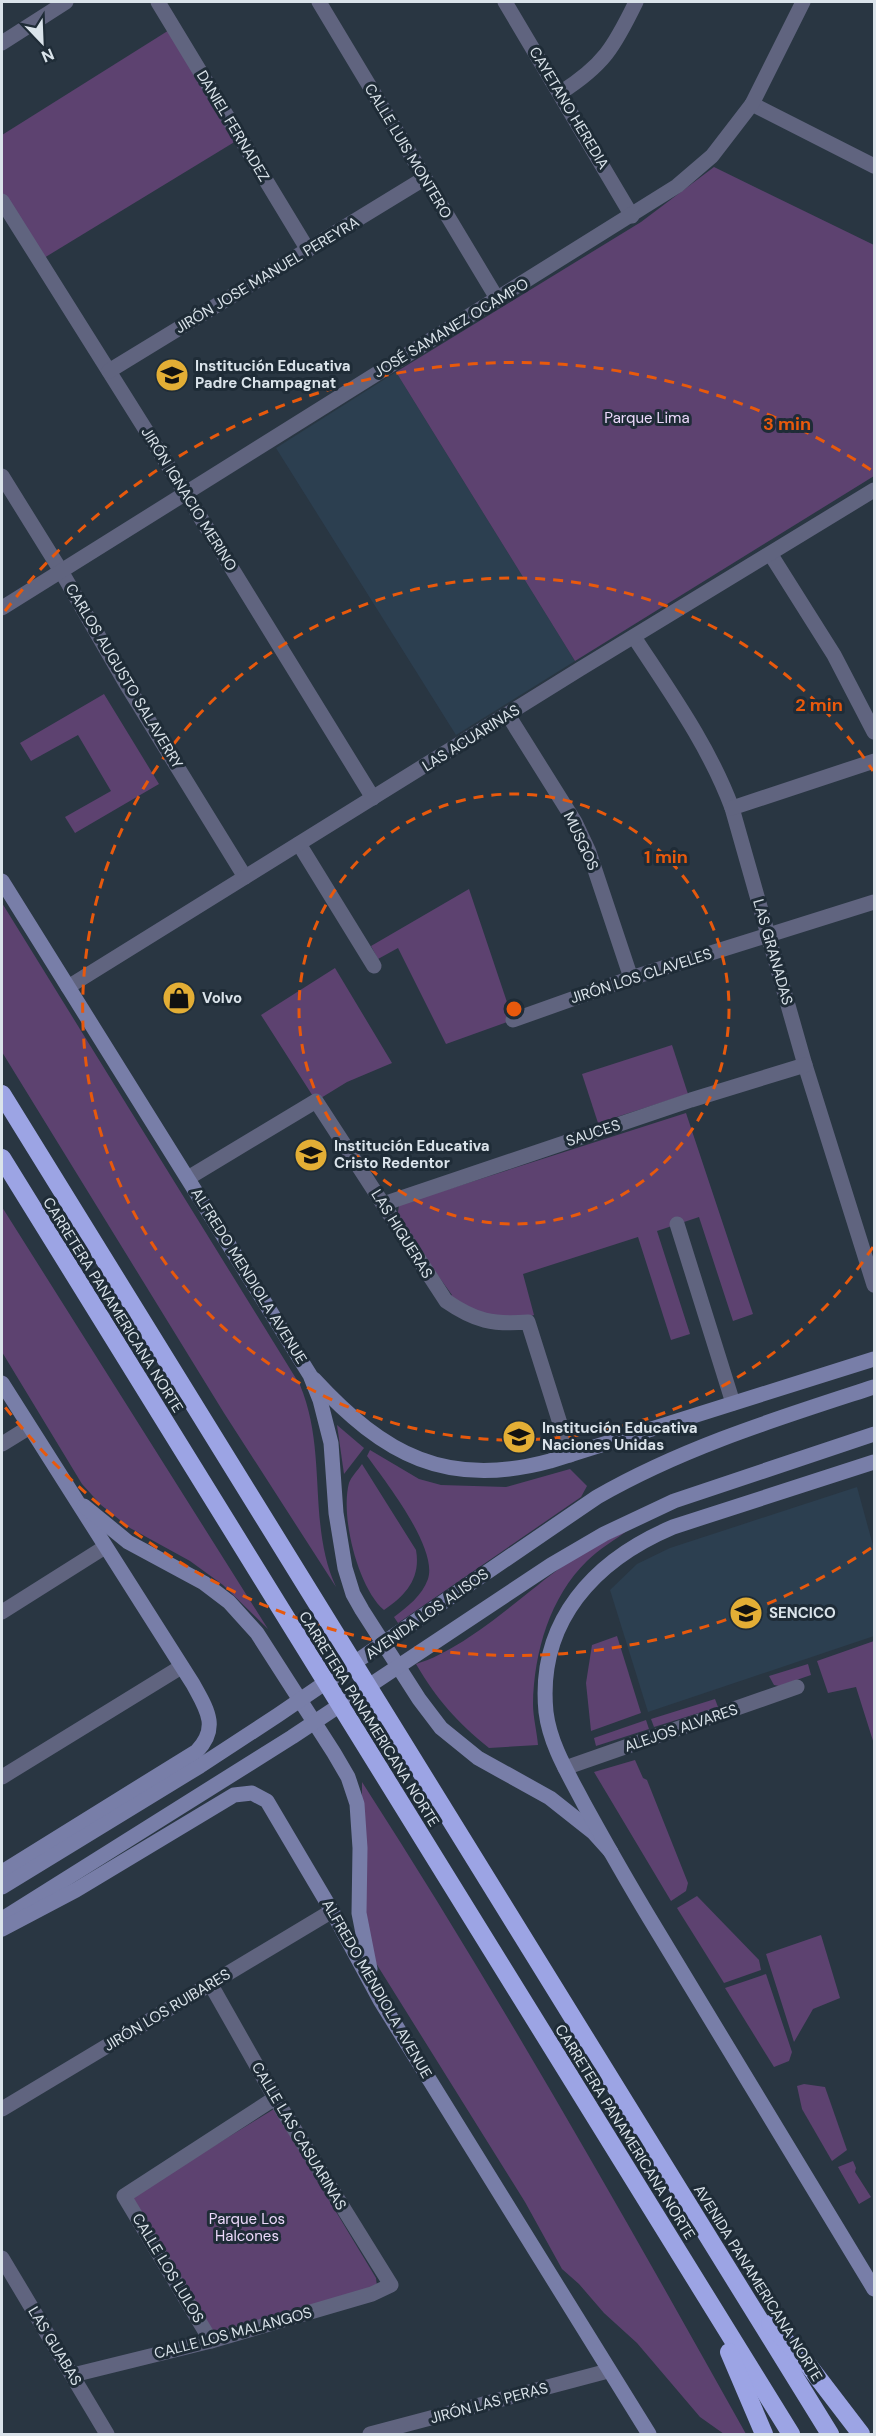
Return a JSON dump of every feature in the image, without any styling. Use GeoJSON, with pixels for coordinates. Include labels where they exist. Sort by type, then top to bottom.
{"type":"FeatureCollection","features":[{"type":"Feature","properties":{"kind":"highway","name":"CARRETERA PANAMERICANA NORTE"},"geometry":{"type":"LineString","coordinates":[[2,1094],[655,2151]]}},
{"type":"Feature","properties":{"kind":"highway","name":"CARRETERA PANAMERICANA NORTE"},"geometry":{"type":"LineString","coordinates":[[2,1158],[706,2298]]}},
{"type":"Feature","properties":{"kind":"highway"},"geometry":{"type":"LineString","coordinates":[[2,1179],[32,1208]]}},
{"type":"Feature","properties":{"kind":"highway","name":"AVENIDA PANAMERICANA NORTE"},"geometry":{"type":"LineString","coordinates":[[655,2151],[830,2434]]}},
{"type":"Feature","properties":{"kind":"highway"},"geometry":{"type":"LineString","coordinates":[[706,2298],[764,2434]]}},
{"type":"Feature","properties":{"kind":"highway"},"geometry":{"type":"LineString","coordinates":[[706,2298],[791,2434]]}},
{"type":"Feature","properties":{"kind":"highway"},"geometry":{"type":"LineString","coordinates":[[748,2302],[809,2366],[861,2434]]}},
{"type":"Feature","properties":{"kind":"main road","name":"ALFREDO MENDIOLA AVENUE"},"geometry":{"type":"LineString","coordinates":[[2,881],[310,1375],[320,1400],[331,1443],[336,1513],[345,1568],[353,1594],[362,1610],[419,1699],[441,1728],[478,1758],[550,1798],[593,1832],[610,1852]]}},
{"type":"Feature","properties":{"kind":"main road"},"geometry":{"type":"LineString","coordinates":[[310,1375],[376,1436],[401,1451],[440,1467],[476,1472],[510,1471],[570,1455],[874,1359]]}},
{"type":"Feature","properties":{"kind":"main road"},"geometry":{"type":"LineString","coordinates":[[2,1383],[28,1428],[200,1696],[209,1719],[209,1733],[203,1745],[182,1761],[2,1872]]}},
{"type":"Feature","properties":{"kind":"main road","name":"AVENIDA LOS ALISOS"},"geometry":{"type":"LineString","coordinates":[[2,1887],[229,1747],[417,1622],[571,1513],[626,1480],[681,1455],[766,1422],[874,1387]]}},
{"type":"Feature","properties":{"kind":"main road","name":"AVENIDA LOS ALISOS"},"geometry":{"type":"LineString","coordinates":[[2,1919],[292,1737],[551,1565],[604,1534],[674,1502],[874,1434]]}},
{"type":"Feature","properties":{"kind":"main road"},"geometry":{"type":"LineString","coordinates":[[874,1462],[687,1522],[644,1540],[619,1555],[599,1571],[580,1593],[563,1621],[552,1647],[546,1670],[546,1713],[555,1745],[565,1768],[610,1852],[874,2289]]}},
{"type":"Feature","properties":{"kind":"main road"},"geometry":{"type":"LineString","coordinates":[[71,1494],[117,1535],[204,1583],[222,1596],[252,1626],[334,1753],[348,1777],[357,1804],[360,1848],[359,1913],[367,1958],[380,2000]]}},
{"type":"Feature","properties":{"kind":"main road"},"geometry":{"type":"LineString","coordinates":[[643,1516],[687,1522]]}},
{"type":"Feature","properties":{"kind":"main road","name":"ALFREDO MENDIOLA AVENUE"},"geometry":{"type":"LineString","coordinates":[[2,1929],[68,1894],[228,1798],[247,1792],[262,1797],[271,1805],[380,2000],[649,2434]]}},
{"type":"Feature","properties":{"kind":"street"},"geometry":{"type":"LineString","coordinates":[[2,43],[66,2]]}},
{"type":"Feature","properties":{"kind":"street","name":"DANIEL FERNADEZ"},"geometry":{"type":"LineString","coordinates":[[159,2],[308,250]]}},
{"type":"Feature","properties":{"kind":"street","name":"CALLE LUIS MONTERO"},"geometry":{"type":"LineString","coordinates":[[319,2],[498,300]]}},
{"type":"Feature","properties":{"kind":"street","name":"CAYETANO HEREDIA"},"geometry":{"type":"LineString","coordinates":[[505,2],[632,216]]}},
{"type":"Feature","properties":{"kind":"street"},"geometry":{"type":"LineString","coordinates":[[560,93],[589,74],[605,58],[618,40],[636,2]]}},
{"type":"Feature","properties":{"kind":"street","name":"JOSÉ SAMANEZ OCAMPO"},"geometry":{"type":"LineString","coordinates":[[2,608],[677,186],[712,156],[752,104],[803,2]]}},
{"type":"Feature","properties":{"kind":"street"},"geometry":{"type":"LineString","coordinates":[[752,104],[874,166]]}},
{"type":"Feature","properties":{"kind":"street","name":"JIRÓN JOSE MANUEL PEREYRA"},"geometry":{"type":"LineString","coordinates":[[109,371],[425,178]]}},
{"type":"Feature","properties":{"kind":"street","name":"JIRÓN IGNACIO MERINO"},"geometry":{"type":"LineString","coordinates":[[2,201],[373,798]]}},
{"type":"Feature","properties":{"kind":"street","name":"CARLOS AUGUSTO SALAVERRY"},"geometry":{"type":"LineString","coordinates":[[2,476],[61,571],[124,682],[245,877]]}},
{"type":"Feature","properties":{"kind":"street","name":"LAS ACUARINAS"},"geometry":{"type":"LineString","coordinates":[[68,987],[874,490]]}},
{"type":"Feature","properties":{"kind":"street"},"geometry":{"type":"LineString","coordinates":[[771,555],[834,655],[874,732]]}},
{"type":"Feature","properties":{"kind":"street","name":"LAS GRANADAS"},"geometry":{"type":"LineString","coordinates":[[634,637],[706,748],[721,777],[732,807],[805,1065],[874,1285]]}},
{"type":"Feature","properties":{"kind":"street","name":"MUSGOS"},"geometry":{"type":"LineString","coordinates":[[508,715],[575,822],[589,852],[631,978]]}},
{"type":"Feature","properties":{"kind":"street"},"geometry":{"type":"LineString","coordinates":[[732,807],[874,761]]}},
{"type":"Feature","properties":{"kind":"street"},"geometry":{"type":"LineString","coordinates":[[299,844],[374,966]]}},
{"type":"Feature","properties":{"kind":"street","name":"JIRÓN LOS CLAVELES"},"geometry":{"type":"LineString","coordinates":[[513,1020],[631,978],[874,902]]}},
{"type":"Feature","properties":{"kind":"street","name":"SAUCES"},"geometry":{"type":"LineString","coordinates":[[383,1204],[683,1103],[805,1065]]}},
{"type":"Feature","properties":{"kind":"street","name":"LAS HIGUERAS"},"geometry":{"type":"LineString","coordinates":[[188,1178],[316,1101],[446,1301],[467,1315],[481,1320],[498,1324],[528,1322],[570,1455]]}},
{"type":"Feature","properties":{"kind":"street"},"geometry":{"type":"LineString","coordinates":[[677,1224],[733,1403]]}},
{"type":"Feature","properties":{"kind":"street"},"geometry":{"type":"LineString","coordinates":[[2,1444],[28,1428]]}},
{"type":"Feature","properties":{"kind":"street"},"geometry":{"type":"LineString","coordinates":[[2,1612],[105,1547]]}},
{"type":"Feature","properties":{"kind":"street"},"geometry":{"type":"LineString","coordinates":[[2,1777],[181,1667]]}},
{"type":"Feature","properties":{"kind":"street","name":"ALEJOS ALVARES"},"geometry":{"type":"LineString","coordinates":[[565,1768],[797,1687]]}},
{"type":"Feature","properties":{"kind":"street","name":"JIRÓN LOS RUIBARES"},"geometry":{"type":"LineString","coordinates":[[2,2109],[332,1911]]}},
{"type":"Feature","properties":{"kind":"street","name":"CALLE LAS CASUARINAS"},"geometry":{"type":"LineString","coordinates":[[211,1985],[275,2098],[391,2285]]}},
{"type":"Feature","properties":{"kind":"street","name":"CALLE LOS LULOS"},"geometry":{"type":"LineString","coordinates":[[211,2341],[124,2196],[275,2098]]}},
{"type":"Feature","properties":{"kind":"street","name":"LAS GUABAS"},"geometry":{"type":"LineString","coordinates":[[2,2258],[107,2434]]}},
{"type":"Feature","properties":{"kind":"street","name":"CALLE LOS MALANGOS"},"geometry":{"type":"LineString","coordinates":[[73,2375],[211,2341],[372,2294],[391,2285]]}},
{"type":"Feature","properties":{"kind":"street","name":"JIRÓN LAS PERAS"},"geometry":{"type":"LineString","coordinates":[[370,2434],[608,2371]]}},
{"type":"Feature","properties":{"kind":"shaded area"},"geometry":{"type":"Polygon","coordinates":[[[396,372],[575,661],[456,735],[276,448],[396,372]]]}},
{"type":"Feature","properties":{"kind":"shaded area","name":"SENCICO"},"geometry":{"type":"Polygon","coordinates":[[[857,1487],[874,1549],[874,1636],[648,1712],[610,1590],[637,1564],[670,1548],[857,1487]]]}},
{"type":"Feature","properties":{"kind":"green space"},"geometry":{"type":"Polygon","coordinates":[[[174,27],[241,138],[39,261],[2,201],[2,135],[174,27]]]}},
{"type":"Feature","properties":{"kind":"green space","name":"Parque Lima"},"geometry":{"type":"Polygon","coordinates":[[[714,167],[874,245],[874,476],[575,661],[396,372],[641,222],[714,167]]]}},
{"type":"Feature","properties":{"kind":"green space"},"geometry":{"type":"Polygon","coordinates":[[[104,694],[159,784],[75,833],[65,817],[111,791],[78,735],[31,761],[20,743],[104,694]]]}},
{"type":"Feature","properties":{"kind":"green space"},"geometry":{"type":"Polygon","coordinates":[[[469,889],[513,1020],[446,1044],[398,948],[378,959],[371,946],[469,889]]]}},
{"type":"Feature","properties":{"kind":"green space"},"geometry":{"type":"Polygon","coordinates":[[[2,903],[300,1385],[313,1436],[322,1538],[327,1563],[336,1587],[224,1413],[2,1052],[2,903]]]}},
{"type":"Feature","properties":{"kind":"green space"},"geometry":{"type":"Polygon","coordinates":[[[335,968],[392,1063],[347,1082],[316,1101],[261,1015],[335,968]]]}},
{"type":"Feature","properties":{"kind":"green space"},"geometry":{"type":"Polygon","coordinates":[[[672,1045],[688,1094],[598,1123],[582,1074],[672,1045]]]}},
{"type":"Feature","properties":{"kind":"green space"},"geometry":{"type":"Polygon","coordinates":[[[686,1113],[753,1314],[733,1321],[699,1217],[657,1231],[690,1334],[671,1340],[638,1237],[523,1274],[534,1315],[521,1319],[499,1320],[480,1314],[449,1296],[452,1295],[397,1219],[399,1205],[686,1113]]]}},
{"type":"Feature","properties":{"kind":"green space"},"geometry":{"type":"Polygon","coordinates":[[[2,1207],[268,1629],[223,1585],[190,1561],[130,1528],[101,1505],[82,1484],[2,1352],[2,1207]]]}},
{"type":"Feature","properties":{"kind":"green space"},"geometry":{"type":"Polygon","coordinates":[[[337,1425],[364,1448],[344,1474],[337,1425]]]}},
{"type":"Feature","properties":{"kind":"green space"},"geometry":{"type":"Polygon","coordinates":[[[370,1450],[419,1479],[441,1485],[506,1487],[570,1469],[587,1486],[581,1497],[398,1623],[394,1617],[414,1601],[422,1591],[428,1579],[429,1566],[418,1533],[408,1515],[367,1456],[370,1450]]]}},
{"type":"Feature","properties":{"kind":"green space"},"geometry":{"type":"Polygon","coordinates":[[[362,1464],[416,1550],[416,1569],[410,1585],[384,1610],[366,1586],[353,1551],[349,1532],[347,1497],[349,1483],[362,1464]]]}},
{"type":"Feature","properties":{"kind":"green space"},"geometry":{"type":"Polygon","coordinates":[[[628,1530],[587,1561],[574,1575],[563,1591],[546,1627],[534,1684],[533,1709],[538,1745],[489,1748],[448,1710],[416,1664],[435,1657],[473,1635],[571,1560],[628,1530]]]}},
{"type":"Feature","properties":{"kind":"green space"},"geometry":{"type":"Polygon","coordinates":[[[617,1636],[641,1713],[591,1731],[586,1683],[592,1645],[617,1636]]]}},
{"type":"Feature","properties":{"kind":"green space"},"geometry":{"type":"Polygon","coordinates":[[[874,1641],[874,1744],[856,1687],[828,1693],[817,1661],[874,1641]]]}},
{"type":"Feature","properties":{"kind":"green space"},"geometry":{"type":"Polygon","coordinates":[[[808,1664],[811,1675],[779,1686],[774,1685],[769,1676],[808,1664]]]}},
{"type":"Feature","properties":{"kind":"green space"},"geometry":{"type":"Polygon","coordinates":[[[715,1699],[718,1707],[654,1727],[651,1719],[715,1699]]]}},
{"type":"Feature","properties":{"kind":"green space"},"geometry":{"type":"Polygon","coordinates":[[[646,1720],[649,1729],[596,1746],[594,1738],[646,1720]]]}},
{"type":"Feature","properties":{"kind":"green space"},"geometry":{"type":"Polygon","coordinates":[[[635,1760],[643,1778],[647,1780],[688,1883],[686,1891],[671,1901],[594,1772],[635,1760]]]}},
{"type":"Feature","properties":{"kind":"green space"},"geometry":{"type":"Polygon","coordinates":[[[362,1782],[511,2024],[607,2187],[746,2434],[724,2434],[700,2417],[637,2343],[604,2313],[579,2284],[562,2269],[525,2202],[374,1960],[362,1911],[362,1782]]]}},
{"type":"Feature","properties":{"kind":"green space"},"geometry":{"type":"Polygon","coordinates":[[[697,1896],[759,1960],[761,1970],[724,1983],[677,1908],[697,1896]]]}},
{"type":"Feature","properties":{"kind":"green space"},"geometry":{"type":"Polygon","coordinates":[[[821,1935],[840,1998],[813,2009],[794,2042],[766,1954],[821,1935]]]}},
{"type":"Feature","properties":{"kind":"green space"},"geometry":{"type":"Polygon","coordinates":[[[766,1974],[792,2052],[789,2061],[774,2067],[725,1988],[766,1974]]]}},
{"type":"Feature","properties":{"kind":"green space"},"geometry":{"type":"Polygon","coordinates":[[[804,2084],[825,2087],[847,2150],[832,2161],[802,2109],[797,2086],[804,2084]]]}},
{"type":"Feature","properties":{"kind":"green space","name":"Parque Los Halcones"},"geometry":{"type":"Polygon","coordinates":[[[274,2109],[376,2278],[377,2287],[214,2335],[131,2197],[274,2109]]]}},
{"type":"Feature","properties":{"kind":"green space"},"geometry":{"type":"Polygon","coordinates":[[[853,2161],[855,2172],[871,2197],[859,2204],[838,2167],[853,2161]]]}},
{"type":"Feature","properties":{"kind":"place","name":"Institución Educativa Padre Champagnat"},"geometry":{"type":"Point","coordinates":[172,375]}},
{"type":"Feature","properties":{"kind":"place","name":"Volvo"},"geometry":{"type":"Point","coordinates":[179,998]}},
{"type":"Feature","properties":{"kind":"place","name":"Institución Educativa Cristo Redentor"},"geometry":{"type":"Point","coordinates":[311,1155]}},
{"type":"Feature","properties":{"kind":"place","name":"Institución Educativa Naciones Unidas"},"geometry":{"type":"Point","coordinates":[519,1437]}},
{"type":"Feature","properties":{"kind":"place","name":"SENCICO"},"geometry":{"type":"Point","coordinates":[746,1613]}}]}
